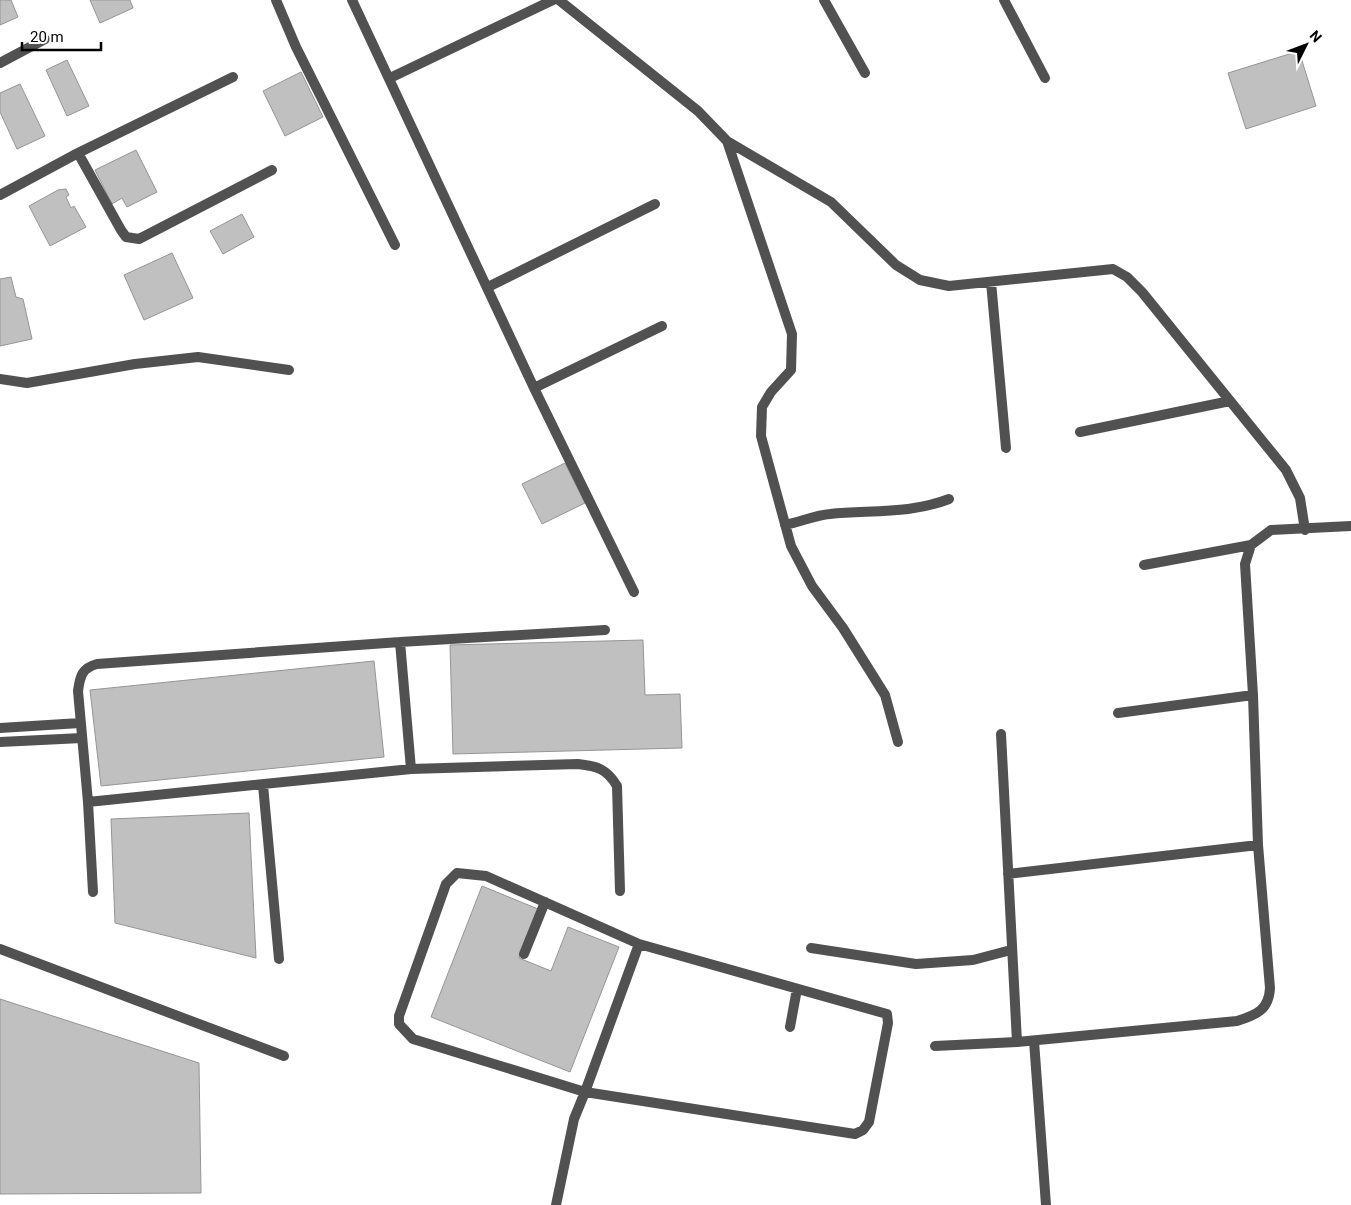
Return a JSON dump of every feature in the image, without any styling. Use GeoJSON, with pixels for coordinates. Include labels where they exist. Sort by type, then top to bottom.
{"type":"FeatureCollection","features":[{"type":"Feature","properties":{"kind":"street"},"geometry":{"type":"LineString","coordinates":[[276,0],[296,47],[394,245]]}},
{"type":"Feature","properties":{"kind":"street"},"geometry":{"type":"LineString","coordinates":[[352,0],[534,388],[634,592]]}},
{"type":"Feature","properties":{"kind":"street"},"geometry":{"type":"LineString","coordinates":[[390,78],[553,0]]}},
{"type":"Feature","properties":{"kind":"street"},"geometry":{"type":"LineString","coordinates":[[559,0],[698,110],[727,141],[832,202],[896,265],[920,280],[949,286],[1113,269],[1127,277],[1142,292],[1286,470],[1300,498],[1305,530]]}},
{"type":"Feature","properties":{"kind":"street"},"geometry":{"type":"LineString","coordinates":[[824,0],[865,73]]}},
{"type":"Feature","properties":{"kind":"street"},"geometry":{"type":"LineString","coordinates":[[1004,0],[1045,78]]}},
{"type":"Feature","properties":{"kind":"street"},"geometry":{"type":"LineString","coordinates":[[0,63],[45,39]]}},
{"type":"Feature","properties":{"kind":"street"},"geometry":{"type":"LineString","coordinates":[[0,195],[78,153],[233,78]]}},
{"type":"Feature","properties":{"kind":"street"},"geometry":{"type":"LineString","coordinates":[[727,141],[792,334],[792,370],[772,392],[762,408],[761,436],[785,526],[791,546],[812,586],[842,628],[885,695],[898,742]]}},
{"type":"Feature","properties":{"kind":"street"},"geometry":{"type":"LineString","coordinates":[[78,153],[121,230],[126,237],[139,239],[272,170]]}},
{"type":"Feature","properties":{"kind":"street"},"geometry":{"type":"LineString","coordinates":[[488,287],[655,204]]}},
{"type":"Feature","properties":{"kind":"street"},"geometry":{"type":"LineString","coordinates":[[991,282],[1006,448]]}},
{"type":"Feature","properties":{"kind":"street"},"geometry":{"type":"LineString","coordinates":[[534,388],[662,326]]}},
{"type":"Feature","properties":{"kind":"street"},"geometry":{"type":"LineString","coordinates":[[0,380],[27,382],[135,364],[198,357],[289,370]]}},
{"type":"Feature","properties":{"kind":"street"},"geometry":{"type":"LineString","coordinates":[[1080,432],[1230,401]]}},
{"type":"Feature","properties":{"kind":"street"},"geometry":{"type":"LineString","coordinates":[[785,526],[828,514],[903,511],[932,506],[949,499]]}},
{"type":"Feature","properties":{"kind":"street"},"geometry":{"type":"LineString","coordinates":[[1144,565],[1251,545],[1271,530],[1305,530],[1351,526]]}},
{"type":"Feature","properties":{"kind":"street"},"geometry":{"type":"LineString","coordinates":[[935,1046],[1034,1041],[1237,1021],[1257,1014],[1265,1007],[1270,998],[1270,988],[1258,845],[1253,695],[1245,564],[1251,545]]}},
{"type":"Feature","properties":{"kind":"street"},"geometry":{"type":"LineString","coordinates":[[93,892],[88,802],[78,691],[80,676],[86,667],[97,664],[400,642],[605,630]]}},
{"type":"Feature","properties":{"kind":"street"},"geometry":{"type":"LineString","coordinates":[[400,642],[411,769]]}},
{"type":"Feature","properties":{"kind":"street"},"geometry":{"type":"LineString","coordinates":[[1118,714],[1253,695]]}},
{"type":"Feature","properties":{"kind":"street"},"geometry":{"type":"LineString","coordinates":[[0,728],[80,723]]}},
{"type":"Feature","properties":{"kind":"street"},"geometry":{"type":"LineString","coordinates":[[1001,734],[1017,1042]]}},
{"type":"Feature","properties":{"kind":"street"},"geometry":{"type":"LineString","coordinates":[[0,742],[82,738]]}},
{"type":"Feature","properties":{"kind":"street"},"geometry":{"type":"LineString","coordinates":[[88,802],[411,769],[578,764],[599,767],[610,775],[616,786],[620,891]]}},
{"type":"Feature","properties":{"kind":"street"},"geometry":{"type":"LineString","coordinates":[[263,785],[279,959]]}},
{"type":"Feature","properties":{"kind":"street"},"geometry":{"type":"LineString","coordinates":[[1008,874],[1258,845]]}},
{"type":"Feature","properties":{"kind":"street"},"geometry":{"type":"LineString","coordinates":[[457,873],[486,876],[639,944],[887,1014],[888,1022],[869,1122],[864,1130],[855,1134],[585,1092],[413,1039],[399,1024],[399,1016],[446,884],[457,873]]}},
{"type":"Feature","properties":{"kind":"street"},"geometry":{"type":"LineString","coordinates":[[524,954],[545,902]]}},
{"type":"Feature","properties":{"kind":"street"},"geometry":{"type":"LineString","coordinates":[[556,1205],[574,1118],[639,944]]}},
{"type":"Feature","properties":{"kind":"street"},"geometry":{"type":"LineString","coordinates":[[811,948],[916,964],[973,960],[1011,950]]}},
{"type":"Feature","properties":{"kind":"street"},"geometry":{"type":"LineString","coordinates":[[0,949],[284,1056]]}},
{"type":"Feature","properties":{"kind":"street"},"geometry":{"type":"LineString","coordinates":[[790,1027],[797,989]]}},
{"type":"Feature","properties":{"kind":"street"},"geometry":{"type":"LineString","coordinates":[[1034,1041],[1046,1205]]}},
{"type":"Feature","properties":{"kind":"building"},"geometry":{"type":"Polygon","coordinates":[[[0,0],[11,0],[18,17],[0,25],[0,0]]]}},
{"type":"Feature","properties":{"kind":"building"},"geometry":{"type":"Polygon","coordinates":[[[90,0],[130,0],[133,8],[100,23],[90,0]]]}},
{"type":"Feature","properties":{"kind":"building"},"geometry":{"type":"Polygon","coordinates":[[[1299,51],[1316,106],[1246,129],[1228,73],[1299,51]]]}},
{"type":"Feature","properties":{"kind":"building"},"geometry":{"type":"Polygon","coordinates":[[[67,60],[89,106],[67,116],[46,70],[67,60]]]}},
{"type":"Feature","properties":{"kind":"building"},"geometry":{"type":"Polygon","coordinates":[[[301,72],[323,117],[285,136],[263,91],[301,72]]]}},
{"type":"Feature","properties":{"kind":"building"},"geometry":{"type":"Polygon","coordinates":[[[20,84],[45,136],[17,149],[0,112],[0,93],[20,84]]]}},
{"type":"Feature","properties":{"kind":"building"},"geometry":{"type":"Polygon","coordinates":[[[136,150],[157,192],[127,207],[122,198],[112,204],[95,170],[136,150]]]}},
{"type":"Feature","properties":{"kind":"building"},"geometry":{"type":"Polygon","coordinates":[[[66,189],[69,195],[66,197],[71,208],[74,206],[86,227],[50,246],[29,206],[58,190],[66,189]]]}},
{"type":"Feature","properties":{"kind":"building"},"geometry":{"type":"Polygon","coordinates":[[[242,214],[254,237],[223,254],[210,231],[242,214]]]}},
{"type":"Feature","properties":{"kind":"building"},"geometry":{"type":"Polygon","coordinates":[[[172,253],[193,298],[144,320],[124,275],[172,253]]]}},
{"type":"Feature","properties":{"kind":"building"},"geometry":{"type":"Polygon","coordinates":[[[11,277],[16,297],[23,299],[32,339],[0,346],[0,279],[11,277]]]}},
{"type":"Feature","properties":{"kind":"building"},"geometry":{"type":"Polygon","coordinates":[[[565,463],[585,503],[542,524],[522,484],[565,463]]]}},
{"type":"Feature","properties":{"kind":"building"},"geometry":{"type":"Polygon","coordinates":[[[643,640],[645,695],[680,694],[682,748],[453,754],[450,645],[643,640]]]}},
{"type":"Feature","properties":{"kind":"building"},"geometry":{"type":"Polygon","coordinates":[[[374,661],[384,757],[101,786],[90,690],[374,661]]]}},
{"type":"Feature","properties":{"kind":"building"},"geometry":{"type":"Polygon","coordinates":[[[249,813],[256,958],[115,923],[111,819],[249,813]]]}},
{"type":"Feature","properties":{"kind":"building"},"geometry":{"type":"Polygon","coordinates":[[[482,886],[538,909],[519,958],[551,971],[568,927],[619,947],[570,1072],[431,1017],[482,886]]]}},
{"type":"Feature","properties":{"kind":"building"},"geometry":{"type":"Polygon","coordinates":[[[0,999],[199,1063],[201,1193],[0,1194],[0,999]]]}}]}
